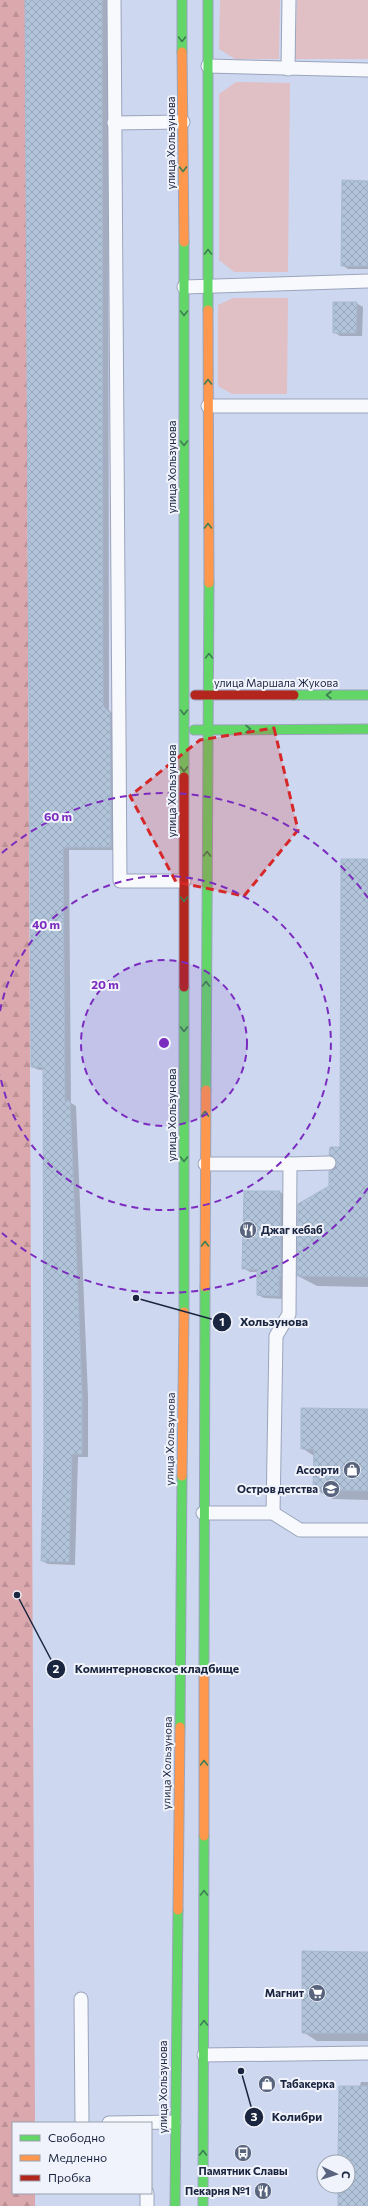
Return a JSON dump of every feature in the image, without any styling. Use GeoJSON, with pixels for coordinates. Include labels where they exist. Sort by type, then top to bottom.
{"type":"FeatureCollection","features":[{"type":"Feature","properties":{"kind":"main road","name":"улица Хользунова"},"geometry":{"type":"LineString","coordinates":[[175,2206],[174,2122],[184,1330],[184,287],[182,0]]}},
{"type":"Feature","properties":{"kind":"main road"},"geometry":{"type":"LineString","coordinates":[[204,2206],[205,1164],[209,729],[208,0]]}},
{"type":"Feature","properties":{"kind":"main road","name":"улица Маршала Жукова"},"geometry":{"type":"LineString","coordinates":[[184,694],[368,695]]}},
{"type":"Feature","properties":{"kind":"main road"},"geometry":{"type":"LineString","coordinates":[[184,730],[368,729]]}},
{"type":"Feature","properties":{"kind":"lane"},"geometry":{"type":"LineString","coordinates":[[114,0],[120,881],[184,881]]}},
{"type":"Feature","properties":{"kind":"lane"},"geometry":{"type":"LineString","coordinates":[[288,69],[289,0]]}},
{"type":"Feature","properties":{"kind":"lane"},"geometry":{"type":"LineString","coordinates":[[208,66],[368,70]]}},
{"type":"Feature","properties":{"kind":"lane"},"geometry":{"type":"LineString","coordinates":[[114,122],[183,122]]}},
{"type":"Feature","properties":{"kind":"lane"},"geometry":{"type":"LineString","coordinates":[[184,287],[208,285],[368,281]]}},
{"type":"Feature","properties":{"kind":"lane"},"geometry":{"type":"LineString","coordinates":[[208,406],[368,406]]}},
{"type":"Feature","properties":{"kind":"lane"},"geometry":{"type":"LineString","coordinates":[[205,1164],[329,1163]]}},
{"type":"Feature","properties":{"kind":"lane"},"geometry":{"type":"LineString","coordinates":[[273,1513],[276,1336],[289,1314],[290,1164]]}},
{"type":"Feature","properties":{"kind":"lane"},"geometry":{"type":"LineString","coordinates":[[204,1513],[273,1513],[300,1530],[368,1530]]}},
{"type":"Feature","properties":{"kind":"lane"},"geometry":{"type":"LineString","coordinates":[[81,1998],[82,2122]]}},
{"type":"Feature","properties":{"kind":"lane"},"geometry":{"type":"LineString","coordinates":[[204,2055],[368,2053]]}},
{"type":"Feature","properties":{"kind":"lane"},"geometry":{"type":"LineString","coordinates":[[152,2123],[174,2122]]}},
{"type":"Feature","properties":{"kind":"lane"},"geometry":{"type":"LineString","coordinates":[[147,2194],[147,2206]]}},
{"type":"Feature","properties":{"kind":"highlighted area"},"geometry":{"type":"Polygon","coordinates":[[[274,728],[298,830],[244,896],[176,882],[130,796],[200,740],[274,728]]]}},
{"type":"Feature","properties":{"kind":"shaded area"},"geometry":{"type":"Polygon","coordinates":[[[220,0],[280,0],[279,59],[235,59],[219,49],[220,0]]]}},
{"type":"Feature","properties":{"kind":"shaded area"},"geometry":{"type":"Polygon","coordinates":[[[297,0],[368,0],[368,59],[295,59],[297,0]]]}},
{"type":"Feature","properties":{"kind":"shaded area"},"geometry":{"type":"Polygon","coordinates":[[[236,82],[290,83],[288,272],[234,272],[219,260],[219,94],[236,82]]]}},
{"type":"Feature","properties":{"kind":"shaded area"},"geometry":{"type":"Polygon","coordinates":[[[233,298],[288,298],[287,394],[232,394],[218,386],[218,305],[233,298]]]}},
{"type":"Feature","properties":{"kind":"green space"},"geometry":{"type":"Polygon","coordinates":[[[0,0],[25,0],[35,2122],[12,2122],[12,2194],[35,2194],[35,2206],[0,2206],[0,0]]]}},
{"type":"Feature","properties":{"kind":"building"},"geometry":{"type":"Polygon","coordinates":[[[25,0],[102,0],[103,706],[110,713],[111,847],[63,847],[65,1101],[70,1101],[82,1392],[82,1454],[72,1454],[69,1562],[41,1561],[44,1454],[43,1067],[31,1067],[25,0]]]}},
{"type":"Feature","properties":{"kind":"building"},"geometry":{"type":"Polygon","coordinates":[[[342,180],[368,181],[368,266],[341,266],[342,180]]]}},
{"type":"Feature","properties":{"kind":"building"},"geometry":{"type":"Polygon","coordinates":[[[333,302],[357,302],[356,333],[333,333],[333,302]]]}},
{"type":"Feature","properties":{"kind":"building"},"geometry":{"type":"Polygon","coordinates":[[[341,859],[368,859],[368,1277],[297,1276],[298,1204],[329,1186],[329,1171],[333,1170],[337,1163],[336,1159],[329,1155],[330,1147],[340,1147],[341,859]]]}},
{"type":"Feature","properties":{"kind":"building"},"geometry":{"type":"Polygon","coordinates":[[[244,1191],[280,1191],[281,1276],[279,1276],[279,1296],[257,1295],[257,1269],[242,1269],[244,1191]]]}},
{"type":"Feature","properties":{"kind":"building"},"geometry":{"type":"Polygon","coordinates":[[[301,1408],[368,1409],[368,1491],[313,1489],[314,1449],[301,1449],[301,1408]]]}},
{"type":"Feature","properties":{"kind":"building"},"geometry":{"type":"Polygon","coordinates":[[[302,1951],[368,1952],[368,2033],[302,2033],[302,1951]]]}},
{"type":"Feature","properties":{"kind":"building"},"geometry":{"type":"Polygon","coordinates":[[[339,2086],[368,2086],[368,2206],[338,2206],[338,2194],[356,2194],[356,2154],[338,2154],[339,2086]]]}},
{"type":"Feature","properties":{"kind":"traffic: fast"},"geometry":{"type":"LineString","coordinates":[[182,0],[182,52]]}},
{"type":"Feature","properties":{"kind":"traffic: fast"},"geometry":{"type":"LineString","coordinates":[[208,0],[208,310]]}},
{"type":"Feature","properties":{"kind":"traffic: fast"},"geometry":{"type":"LineString","coordinates":[[184,242],[184,777]]}},
{"type":"Feature","properties":{"kind":"traffic: fast"},"geometry":{"type":"LineString","coordinates":[[206,1090],[209,583]]}},
{"type":"Feature","properties":{"kind":"traffic: fast"},"geometry":{"type":"LineString","coordinates":[[294,695],[368,695]]}},
{"type":"Feature","properties":{"kind":"traffic: fast"},"geometry":{"type":"LineString","coordinates":[[194,730],[368,729]]}},
{"type":"Feature","properties":{"kind":"traffic: fast"},"geometry":{"type":"LineString","coordinates":[[184,987],[184,1312]]}},
{"type":"Feature","properties":{"kind":"traffic: fast"},"geometry":{"type":"LineString","coordinates":[[204,1670],[205,1287]]}},
{"type":"Feature","properties":{"kind":"traffic: fast"},"geometry":{"type":"LineString","coordinates":[[180,1727],[182,1476]]}},
{"type":"Feature","properties":{"kind":"traffic: fast"},"geometry":{"type":"LineString","coordinates":[[203,2206],[204,1836]]}},
{"type":"Feature","properties":{"kind":"traffic: fast"},"geometry":{"type":"LineString","coordinates":[[175,2206],[178,1910]]}},
{"type":"Feature","properties":{"kind":"traffic: slow"},"geometry":{"type":"LineString","coordinates":[[182,52],[184,242]]}},
{"type":"Feature","properties":{"kind":"traffic: slow"},"geometry":{"type":"LineString","coordinates":[[208,310],[209,583]]}},
{"type":"Feature","properties":{"kind":"traffic: slow"},"geometry":{"type":"LineString","coordinates":[[205,1287],[206,1090]]}},
{"type":"Feature","properties":{"kind":"traffic: slow"},"geometry":{"type":"LineString","coordinates":[[182,1476],[184,1312]]}},
{"type":"Feature","properties":{"kind":"traffic: slow"},"geometry":{"type":"LineString","coordinates":[[204,1670],[204,1836]]}},
{"type":"Feature","properties":{"kind":"traffic: slow"},"geometry":{"type":"LineString","coordinates":[[178,1910],[180,1727]]}},
{"type":"Feature","properties":{"kind":"traffic: jam"},"geometry":{"type":"LineString","coordinates":[[195,695],[294,695]]}},
{"type":"Feature","properties":{"kind":"traffic: jam"},"geometry":{"type":"LineString","coordinates":[[184,777],[184,987]]}},
{"type":"Feature","properties":{"kind":"place","name":"Джаг кебаб"},"geometry":{"type":"Point","coordinates":[248,1230]}},
{"type":"Feature","properties":{"kind":"place","name":"Хользунова"},"geometry":{"type":"Point","coordinates":[136,1298]}},
{"type":"Feature","properties":{"kind":"place","name":"Ассорти"},"geometry":{"type":"Point","coordinates":[352,1470]}},
{"type":"Feature","properties":{"kind":"place","name":"Остров детства"},"geometry":{"type":"Point","coordinates":[331,1489]}},
{"type":"Feature","properties":{"kind":"place","name":"Коминтерновское кладбище"},"geometry":{"type":"Point","coordinates":[17,1595]}},
{"type":"Feature","properties":{"kind":"place","name":"Магнит"},"geometry":{"type":"Point","coordinates":[317,1993]}},
{"type":"Feature","properties":{"kind":"place","name":"Колибри"},"geometry":{"type":"Point","coordinates":[241,2071]}},
{"type":"Feature","properties":{"kind":"place","name":"Табакерка"},"geometry":{"type":"Point","coordinates":[267,2084]}},
{"type":"Feature","properties":{"kind":"place","name":"Памятник Славы"},"geometry":{"type":"Point","coordinates":[243,2153]}},
{"type":"Feature","properties":{"kind":"place","name":"Пекарня №1"},"geometry":{"type":"Point","coordinates":[263,2191]}}]}
